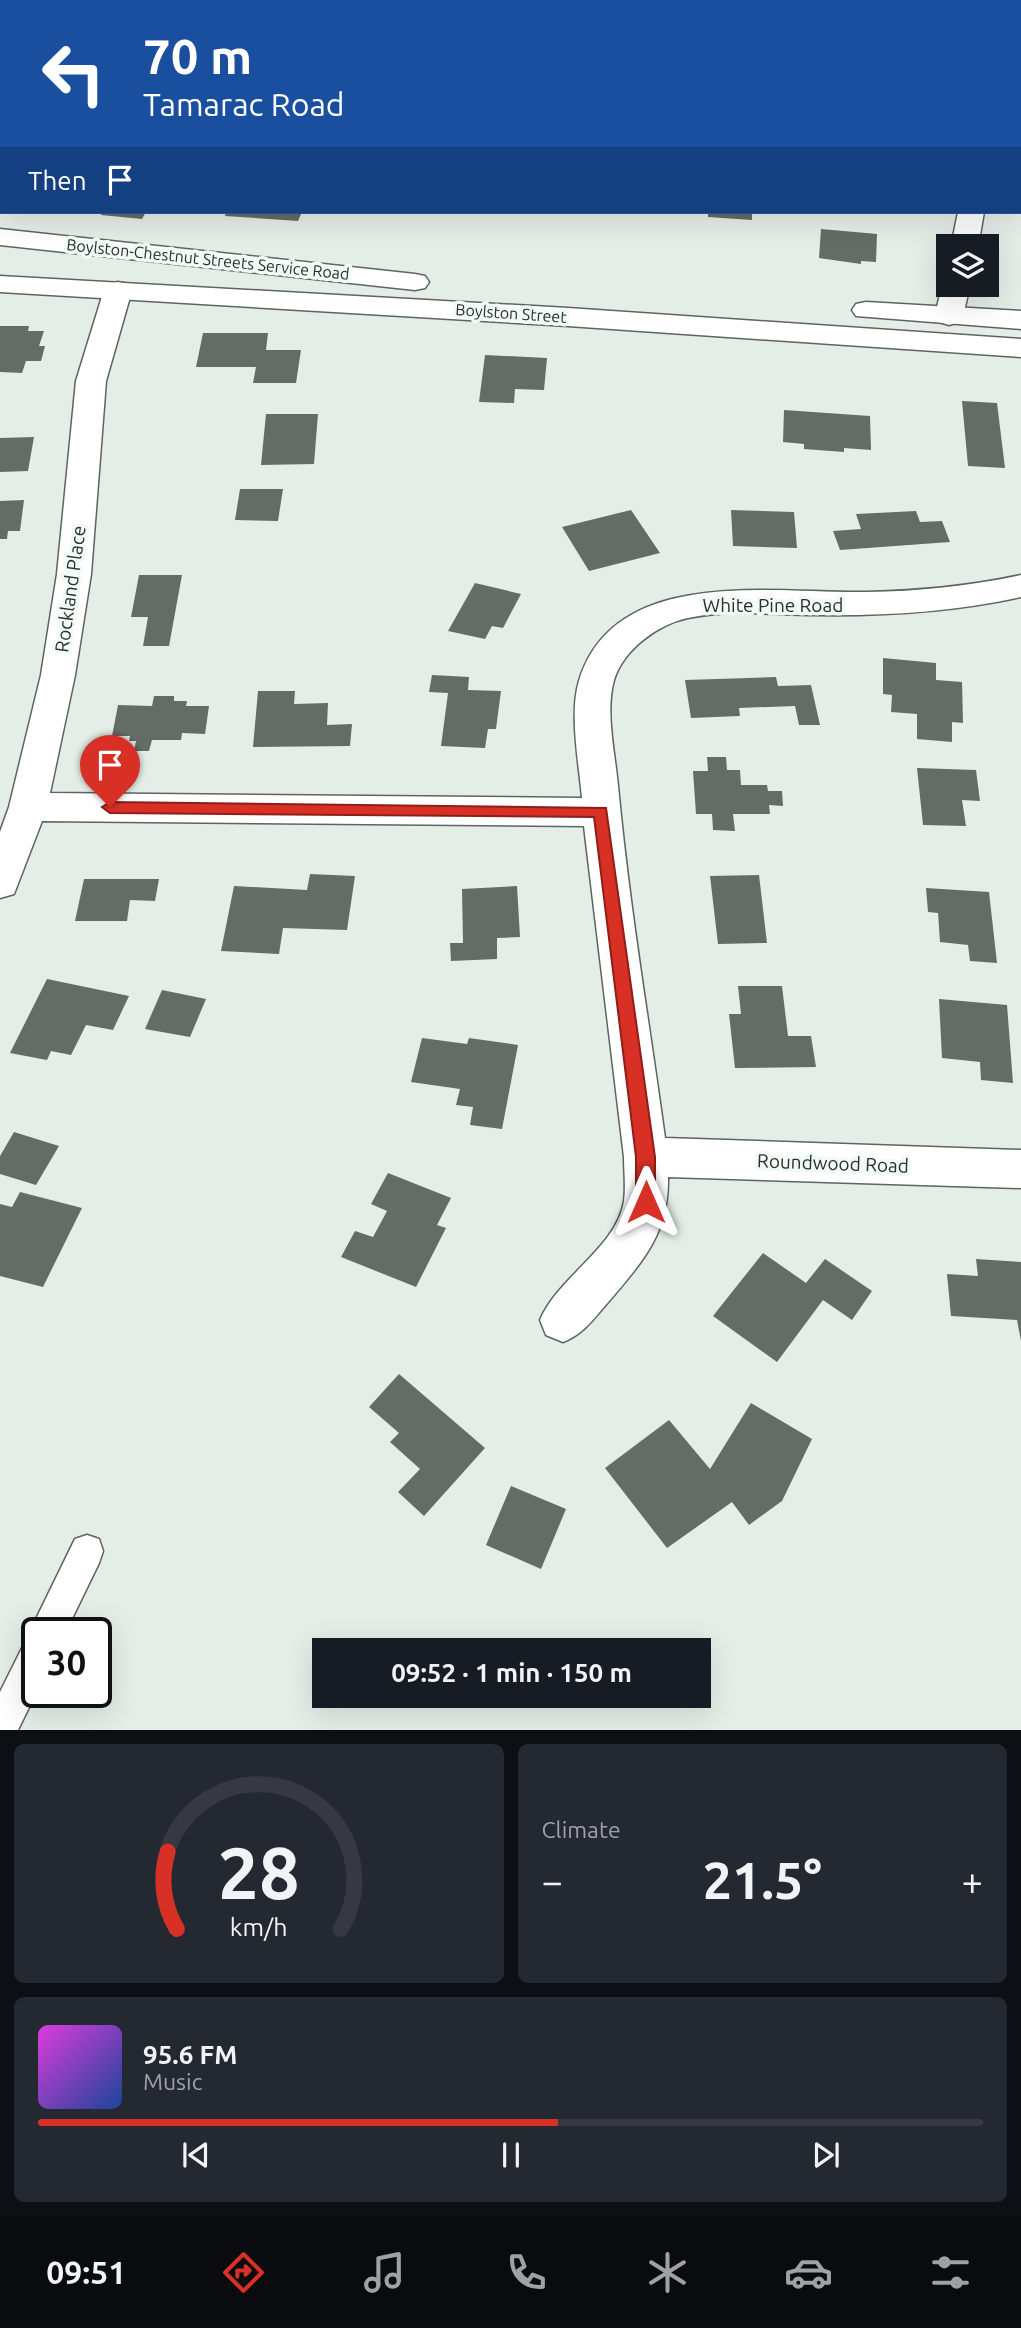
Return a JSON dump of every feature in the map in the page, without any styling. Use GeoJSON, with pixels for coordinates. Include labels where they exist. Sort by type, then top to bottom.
{"type":"FeatureCollection","features":[{"type":"Feature","properties":{"kind":"main road"},"geometry":{"type":"LineString","coordinates":[[8,237],[31,214]]}},
{"type":"Feature","properties":{"kind":"main road"},"geometry":{"type":"LineString","coordinates":[[967,234],[971,214]]}},
{"type":"Feature","properties":{"kind":"main road","name":"Boylston-Chestnut Streets Service Road"},"geometry":{"type":"LineString","coordinates":[[0,260],[428,283],[8,237]]}},
{"type":"Feature","properties":{"kind":"main road","name":"Boylston Street"},"geometry":{"type":"LineString","coordinates":[[0,284],[541,315],[1021,348]]}},
{"type":"Feature","properties":{"kind":"main road","name":"Boylston Street"},"geometry":{"type":"LineString","coordinates":[[507,287],[645,296]]}},
{"type":"Feature","properties":{"kind":"main road","name":"Rockland Place"},"geometry":{"type":"LineString","coordinates":[[0,883],[28,807],[58,675],[74,574],[91,382],[118,290]]}},
{"type":"Feature","properties":{"kind":"main road"},"geometry":{"type":"LineString","coordinates":[[949,316],[953,297]]}},
{"type":"Feature","properties":{"kind":"main road"},"geometry":{"type":"LineString","coordinates":[[839,309],[1021,320]]}},
{"type":"Feature","properties":{"kind":"main road","name":"White Pine Road"},"geometry":{"type":"LineString","coordinates":[[563,1320],[631,1242],[646,1202],[646,1157],[601,812],[594,712],[596,682],[607,658],[627,636],[655,617],[687,606],[728,602],[927,602],[977,596],[1021,586]]}},
{"type":"Feature","properties":{"kind":"main road"},"geometry":{"type":"LineString","coordinates":[[28,807],[601,812]]}},
{"type":"Feature","properties":{"kind":"main road","name":"Roundwood Road"},"geometry":{"type":"LineString","coordinates":[[646,1157],[1021,1169]]}},
{"type":"Feature","properties":{"kind":"lane"},"geometry":{"type":"LineString","coordinates":[[55,1617],[87,1551]]}},
{"type":"Feature","properties":{"kind":"lane"},"geometry":{"type":"LineString","coordinates":[[0,1729],[21,1686]]}},
{"type":"Feature","properties":{"kind":"building"},"geometry":{"type":"Polygon","coordinates":[[[102,214],[145,214],[142,219],[102,214]]]}},
{"type":"Feature","properties":{"kind":"building"},"geometry":{"type":"Polygon","coordinates":[[[226,214],[301,214],[298,221],[226,214]]]}},
{"type":"Feature","properties":{"kind":"building"},"geometry":{"type":"Polygon","coordinates":[[[708,214],[752,214],[752,220],[708,217],[708,214]]]}},
{"type":"Feature","properties":{"kind":"building"},"geometry":{"type":"Polygon","coordinates":[[[821,229],[877,234],[876,262],[861,261],[861,264],[819,258],[821,229]]]}},
{"type":"Feature","properties":{"kind":"building"},"geometry":{"type":"Polygon","coordinates":[[[0,326],[29,326],[28,331],[44,331],[39,346],[45,346],[41,361],[26,361],[22,373],[0,372],[0,326]]]}},
{"type":"Feature","properties":{"kind":"building"},"geometry":{"type":"Polygon","coordinates":[[[203,333],[268,333],[266,350],[301,350],[296,383],[253,383],[256,367],[196,367],[203,333]]]}},
{"type":"Feature","properties":{"kind":"building"},"geometry":{"type":"Polygon","coordinates":[[[485,355],[547,358],[544,390],[515,389],[514,403],[479,402],[485,355]]]}},
{"type":"Feature","properties":{"kind":"building"},"geometry":{"type":"Polygon","coordinates":[[[962,401],[997,403],[1005,468],[968,466],[962,401]]]}},
{"type":"Feature","properties":{"kind":"building"},"geometry":{"type":"Polygon","coordinates":[[[784,410],[870,416],[871,450],[844,448],[844,452],[804,449],[804,444],[783,442],[784,410]]]}},
{"type":"Feature","properties":{"kind":"building"},"geometry":{"type":"Polygon","coordinates":[[[266,414],[318,414],[314,464],[261,465],[266,414]]]}},
{"type":"Feature","properties":{"kind":"building"},"geometry":{"type":"Polygon","coordinates":[[[34,437],[28,471],[0,472],[0,438],[34,437]]]}},
{"type":"Feature","properties":{"kind":"building"},"geometry":{"type":"Polygon","coordinates":[[[240,489],[283,489],[278,521],[235,520],[240,489]]]}},
{"type":"Feature","properties":{"kind":"building"},"geometry":{"type":"Polygon","coordinates":[[[24,500],[20,531],[8,531],[7,539],[0,539],[0,501],[24,500]]]}},
{"type":"Feature","properties":{"kind":"building"},"geometry":{"type":"Polygon","coordinates":[[[631,510],[660,553],[589,571],[562,527],[631,510]]]}},
{"type":"Feature","properties":{"kind":"building"},"geometry":{"type":"Polygon","coordinates":[[[731,510],[794,512],[797,548],[733,546],[731,510]]]}},
{"type":"Feature","properties":{"kind":"building"},"geometry":{"type":"Polygon","coordinates":[[[916,511],[920,522],[942,521],[950,542],[840,550],[833,531],[861,529],[856,514],[916,511]]]}},
{"type":"Feature","properties":{"kind":"building"},"geometry":{"type":"Polygon","coordinates":[[[139,575],[182,575],[169,646],[143,646],[148,617],[131,617],[139,575]]]}},
{"type":"Feature","properties":{"kind":"building"},"geometry":{"type":"Polygon","coordinates":[[[475,583],[521,594],[503,628],[492,626],[485,639],[448,631],[475,583]]]}},
{"type":"Feature","properties":{"kind":"building"},"geometry":{"type":"Polygon","coordinates":[[[883,658],[936,663],[936,680],[962,682],[963,723],[952,722],[952,742],[917,739],[917,714],[891,712],[892,695],[883,694],[883,658]]]}},
{"type":"Feature","properties":{"kind":"building"},"geometry":{"type":"Polygon","coordinates":[[[432,675],[469,677],[468,690],[501,691],[496,729],[488,729],[485,748],[441,746],[448,693],[429,692],[432,675]]]}},
{"type":"Feature","properties":{"kind":"building"},"geometry":{"type":"Polygon","coordinates":[[[776,677],[778,686],[811,685],[820,725],[799,725],[795,706],[739,708],[740,716],[691,718],[685,680],[776,677]]]}},
{"type":"Feature","properties":{"kind":"building"},"geometry":{"type":"Polygon","coordinates":[[[258,691],[295,691],[294,704],[328,703],[327,725],[352,724],[350,746],[253,747],[258,691]]]}},
{"type":"Feature","properties":{"kind":"building"},"geometry":{"type":"Polygon","coordinates":[[[154,696],[174,696],[174,701],[187,701],[186,706],[209,706],[205,734],[182,733],[181,740],[152,740],[149,751],[134,751],[136,741],[129,741],[130,736],[112,736],[118,705],[152,706],[154,696]]]}},
{"type":"Feature","properties":{"kind":"building"},"geometry":{"type":"Polygon","coordinates":[[[707,757],[726,757],[727,770],[740,770],[741,785],[767,785],[768,791],[782,791],[783,806],[769,805],[770,814],[733,814],[735,831],[713,830],[712,814],[696,814],[693,771],[708,771],[707,757]]]}},
{"type":"Feature","properties":{"kind":"building"},"geometry":{"type":"Polygon","coordinates":[[[917,768],[976,770],[980,801],[962,800],[966,826],[923,825],[917,768]]]}},
{"type":"Feature","properties":{"kind":"building"},"geometry":{"type":"Polygon","coordinates":[[[310,874],[355,876],[347,930],[283,928],[279,954],[221,951],[234,886],[307,890],[310,874]]]}},
{"type":"Feature","properties":{"kind":"building"},"geometry":{"type":"Polygon","coordinates":[[[759,875],[767,943],[718,944],[710,876],[759,875]]]}},
{"type":"Feature","properties":{"kind":"building"},"geometry":{"type":"Polygon","coordinates":[[[84,879],[159,879],[155,901],[130,900],[127,921],[75,921],[84,879]]]}},
{"type":"Feature","properties":{"kind":"building"},"geometry":{"type":"Polygon","coordinates":[[[517,886],[520,937],[497,938],[497,959],[451,961],[450,943],[463,943],[462,889],[517,886]]]}},
{"type":"Feature","properties":{"kind":"building"},"geometry":{"type":"Polygon","coordinates":[[[926,888],[989,892],[997,963],[970,961],[968,945],[940,942],[938,913],[928,912],[926,888]]]}},
{"type":"Feature","properties":{"kind":"building"},"geometry":{"type":"Polygon","coordinates":[[[47,979],[129,996],[113,1030],[86,1025],[71,1055],[51,1051],[47,1060],[10,1053],[47,979]]]}},
{"type":"Feature","properties":{"kind":"building"},"geometry":{"type":"Polygon","coordinates":[[[738,986],[782,986],[788,1036],[811,1036],[816,1067],[735,1068],[729,1014],[741,1014],[738,986]]]}},
{"type":"Feature","properties":{"kind":"building"},"geometry":{"type":"Polygon","coordinates":[[[162,990],[206,999],[190,1037],[145,1029],[162,990]]]}},
{"type":"Feature","properties":{"kind":"building"},"geometry":{"type":"Polygon","coordinates":[[[939,999],[1007,1005],[1013,1083],[981,1080],[980,1062],[942,1058],[939,999]]]}},
{"type":"Feature","properties":{"kind":"building"},"geometry":{"type":"Polygon","coordinates":[[[422,1038],[467,1044],[469,1038],[518,1045],[502,1129],[470,1125],[473,1107],[456,1105],[460,1089],[411,1082],[422,1038]]]}},
{"type":"Feature","properties":{"kind":"building"},"geometry":{"type":"Polygon","coordinates":[[[14,1132],[59,1146],[36,1185],[0,1174],[0,1156],[14,1132]]]}},
{"type":"Feature","properties":{"kind":"building"},"geometry":{"type":"Polygon","coordinates":[[[388,1173],[451,1198],[437,1225],[446,1228],[416,1287],[341,1257],[355,1231],[373,1237],[387,1211],[371,1204],[388,1173]]]}},
{"type":"Feature","properties":{"kind":"building"},"geometry":{"type":"Polygon","coordinates":[[[20,1192],[82,1208],[43,1287],[0,1276],[0,1204],[12,1207],[20,1192]]]}},
{"type":"Feature","properties":{"kind":"building"},"geometry":{"type":"Polygon","coordinates":[[[763,1253],[806,1283],[825,1259],[872,1291],[852,1320],[823,1300],[777,1362],[713,1316],[763,1253]]]}},
{"type":"Feature","properties":{"kind":"building"},"geometry":{"type":"Polygon","coordinates":[[[976,1259],[1021,1262],[1021,1341],[1017,1320],[951,1316],[947,1274],[978,1276],[976,1259]]]}},
{"type":"Feature","properties":{"kind":"building"},"geometry":{"type":"Polygon","coordinates":[[[399,1374],[485,1448],[424,1516],[398,1492],[420,1469],[390,1442],[399,1433],[369,1407],[399,1374]]]}},
{"type":"Feature","properties":{"kind":"building"},"geometry":{"type":"Polygon","coordinates":[[[751,1403],[812,1439],[782,1501],[749,1525],[732,1502],[667,1548],[605,1468],[669,1420],[710,1469],[751,1403]]]}},
{"type":"Feature","properties":{"kind":"building"},"geometry":{"type":"Polygon","coordinates":[[[511,1486],[566,1509],[541,1569],[486,1545],[511,1486]]]}},
{"type":"Feature","properties":{"kind":"route"},"geometry":{"type":"LineString","coordinates":[[110,807],[601,812],[646,1157],[646,1202]]}}]}
